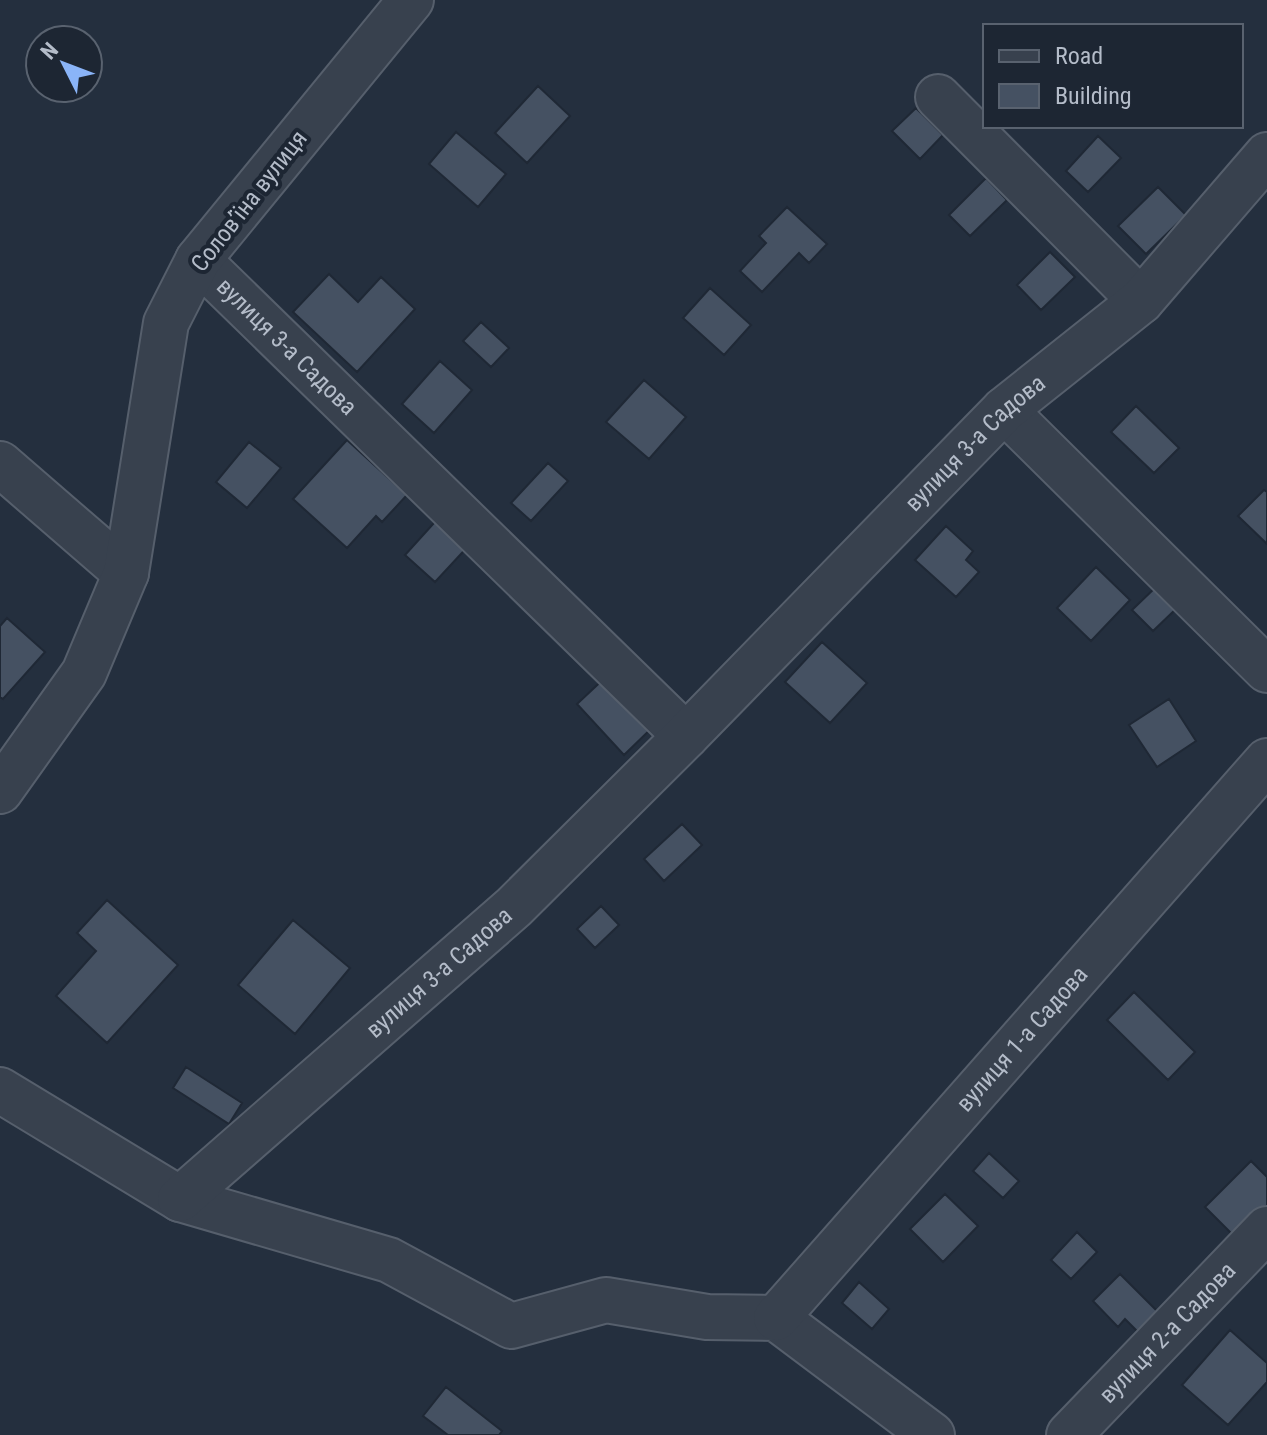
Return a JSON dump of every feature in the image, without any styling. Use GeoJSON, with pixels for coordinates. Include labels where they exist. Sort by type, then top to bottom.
{"type":"FeatureCollection","features":[{"type":"Feature","properties":{"kind":"street","name":"Соловʼїна вулиця"},"geometry":{"type":"LineString","coordinates":[[0,791],[84,673],[126,573],[166,323],[198,260],[411,0]]}},
{"type":"Feature","properties":{"kind":"street"},"geometry":{"type":"LineString","coordinates":[[938,97],[1141,301]]}},
{"type":"Feature","properties":{"kind":"street","name":"вулиця 3-а Садова"},"geometry":{"type":"LineString","coordinates":[[180,1199],[514,907],[686,736],[1004,410],[1141,301],[1267,155]]}},
{"type":"Feature","properties":{"kind":"street","name":"вулиця 3-а Садова"},"geometry":{"type":"LineString","coordinates":[[198,260],[686,736]]}},
{"type":"Feature","properties":{"kind":"street"},"geometry":{"type":"LineString","coordinates":[[1004,410],[1267,670]]}},
{"type":"Feature","properties":{"kind":"street"},"geometry":{"type":"LineString","coordinates":[[0,464],[126,573]]}},
{"type":"Feature","properties":{"kind":"street","name":"вулиця 1-а Садова"},"geometry":{"type":"LineString","coordinates":[[776,1318],[1267,761]]}},
{"type":"Feature","properties":{"kind":"street"},"geometry":{"type":"LineString","coordinates":[[0,1090],[180,1199],[389,1260],[511,1326],[606,1300],[707,1317],[776,1318],[932,1435]]}},
{"type":"Feature","properties":{"kind":"street","name":"вулиця 2-а Садова"},"geometry":{"type":"LineString","coordinates":[[1069,1435],[1267,1229]]}},
{"type":"Feature","properties":{"kind":"building"},"geometry":{"type":"Polygon","coordinates":[[[538,86],[570,116],[527,163],[495,133],[538,86]]]}},
{"type":"Feature","properties":{"kind":"building"},"geometry":{"type":"Polygon","coordinates":[[[916,108],[943,135],[920,159],[892,131],[916,108]]]}},
{"type":"Feature","properties":{"kind":"building"},"geometry":{"type":"Polygon","coordinates":[[[456,132],[506,174],[478,207],[429,164],[456,132]]]}},
{"type":"Feature","properties":{"kind":"building"},"geometry":{"type":"Polygon","coordinates":[[[1098,136],[1121,158],[1088,192],[1066,171],[1098,136]]]}},
{"type":"Feature","properties":{"kind":"building"},"geometry":{"type":"Polygon","coordinates":[[[986,178],[1007,200],[970,236],[949,215],[986,178]]]}},
{"type":"Feature","properties":{"kind":"building"},"geometry":{"type":"Polygon","coordinates":[[[1158,187],[1186,215],[1146,254],[1118,226],[1158,187]]]}},
{"type":"Feature","properties":{"kind":"building"},"geometry":{"type":"Polygon","coordinates":[[[787,207],[827,244],[809,263],[799,253],[762,292],[740,271],[766,243],[759,236],[787,207]]]}},
{"type":"Feature","properties":{"kind":"building"},"geometry":{"type":"Polygon","coordinates":[[[1050,252],[1075,277],[1041,310],[1017,285],[1050,252]]]}},
{"type":"Feature","properties":{"kind":"building"},"geometry":{"type":"Polygon","coordinates":[[[329,274],[358,302],[381,277],[415,309],[357,372],[293,312],[329,274]]]}},
{"type":"Feature","properties":{"kind":"building"},"geometry":{"type":"Polygon","coordinates":[[[710,288],[751,325],[724,355],[683,318],[710,288]]]}},
{"type":"Feature","properties":{"kind":"building"},"geometry":{"type":"Polygon","coordinates":[[[481,322],[509,348],[491,367],[463,341],[481,322]]]}},
{"type":"Feature","properties":{"kind":"building"},"geometry":{"type":"Polygon","coordinates":[[[440,361],[472,390],[434,433],[402,404],[440,361]]]}},
{"type":"Feature","properties":{"kind":"building"},"geometry":{"type":"Polygon","coordinates":[[[644,380],[686,417],[649,459],[606,422],[644,380]]]}},
{"type":"Feature","properties":{"kind":"building"},"geometry":{"type":"Polygon","coordinates":[[[1136,406],[1179,448],[1154,473],[1111,432],[1136,406]]]}},
{"type":"Feature","properties":{"kind":"building"},"geometry":{"type":"Polygon","coordinates":[[[347,440],[407,495],[382,522],[376,516],[347,548],[293,499],[347,440]]]}},
{"type":"Feature","properties":{"kind":"building"},"geometry":{"type":"Polygon","coordinates":[[[249,442],[281,468],[247,508],[216,482],[249,442]]]}},
{"type":"Feature","properties":{"kind":"building"},"geometry":{"type":"Polygon","coordinates":[[[548,463],[568,481],[531,521],[511,503],[548,463]]]}},
{"type":"Feature","properties":{"kind":"building"},"geometry":{"type":"Polygon","coordinates":[[[1264,490],[1267,492],[1267,544],[1238,516],[1264,490]]]}},
{"type":"Feature","properties":{"kind":"building"},"geometry":{"type":"Polygon","coordinates":[[[443,513],[473,541],[435,582],[405,555],[443,513]]]}},
{"type":"Feature","properties":{"kind":"building"},"geometry":{"type":"Polygon","coordinates":[[[946,526],[973,551],[966,560],[979,572],[956,597],[915,560],[946,526]]]}},
{"type":"Feature","properties":{"kind":"building"},"geometry":{"type":"Polygon","coordinates":[[[1096,567],[1130,600],[1091,641],[1057,608],[1096,567]]]}},
{"type":"Feature","properties":{"kind":"building"},"geometry":{"type":"Polygon","coordinates":[[[1158,585],[1179,606],[1153,631],[1132,610],[1158,585]]]}},
{"type":"Feature","properties":{"kind":"building"},"geometry":{"type":"Polygon","coordinates":[[[7,618],[45,652],[3,699],[0,697],[0,626],[7,618]]]}},
{"type":"Feature","properties":{"kind":"building"},"geometry":{"type":"Polygon","coordinates":[[[822,642],[867,683],[830,723],[785,682],[822,642]]]}},
{"type":"Feature","properties":{"kind":"building"},"geometry":{"type":"Polygon","coordinates":[[[610,673],[657,723],[624,755],[577,704],[610,673]]]}},
{"type":"Feature","properties":{"kind":"building"},"geometry":{"type":"Polygon","coordinates":[[[1169,699],[1196,741],[1157,767],[1129,725],[1169,699]]]}},
{"type":"Feature","properties":{"kind":"building"},"geometry":{"type":"Polygon","coordinates":[[[682,824],[702,845],[664,881],[644,859],[682,824]]]}},
{"type":"Feature","properties":{"kind":"building"},"geometry":{"type":"Polygon","coordinates":[[[107,900],[178,965],[107,1043],[56,996],[96,951],[77,933],[107,900]]]}},
{"type":"Feature","properties":{"kind":"building"},"geometry":{"type":"Polygon","coordinates":[[[601,906],[619,925],[595,948],[577,929],[601,906]]]}},
{"type":"Feature","properties":{"kind":"building"},"geometry":{"type":"Polygon","coordinates":[[[293,920],[350,968],[295,1034],[238,985],[293,920]]]}},
{"type":"Feature","properties":{"kind":"building"},"geometry":{"type":"Polygon","coordinates":[[[1134,992],[1195,1052],[1168,1080],[1107,1020],[1134,992]]]}},
{"type":"Feature","properties":{"kind":"building"},"geometry":{"type":"Polygon","coordinates":[[[186,1067],[242,1103],[229,1124],[173,1088],[186,1067]]]}},
{"type":"Feature","properties":{"kind":"building"},"geometry":{"type":"Polygon","coordinates":[[[989,1153],[1019,1181],[1003,1198],[973,1171],[989,1153]]]}},
{"type":"Feature","properties":{"kind":"building"},"geometry":{"type":"Polygon","coordinates":[[[1251,1161],[1267,1177],[1267,1205],[1235,1237],[1205,1207],[1251,1161]]]}},
{"type":"Feature","properties":{"kind":"building"},"geometry":{"type":"Polygon","coordinates":[[[945,1194],[978,1226],[943,1262],[910,1229],[945,1194]]]}},
{"type":"Feature","properties":{"kind":"building"},"geometry":{"type":"Polygon","coordinates":[[[1077,1232],[1097,1252],[1071,1279],[1051,1260],[1077,1232]]]}},
{"type":"Feature","properties":{"kind":"building"},"geometry":{"type":"Polygon","coordinates":[[[1120,1274],[1164,1318],[1144,1338],[1125,1319],[1118,1327],[1093,1301],[1120,1274]]]}},
{"type":"Feature","properties":{"kind":"building"},"geometry":{"type":"Polygon","coordinates":[[[859,1282],[889,1309],[872,1329],[842,1303],[859,1282]]]}},
{"type":"Feature","properties":{"kind":"building"},"geometry":{"type":"Polygon","coordinates":[[[1230,1330],[1267,1363],[1267,1382],[1228,1425],[1182,1385],[1230,1330]]]}},
{"type":"Feature","properties":{"kind":"building"},"geometry":{"type":"Polygon","coordinates":[[[446,1387],[502,1431],[499,1435],[448,1435],[423,1416],[446,1387]]]}}]}
